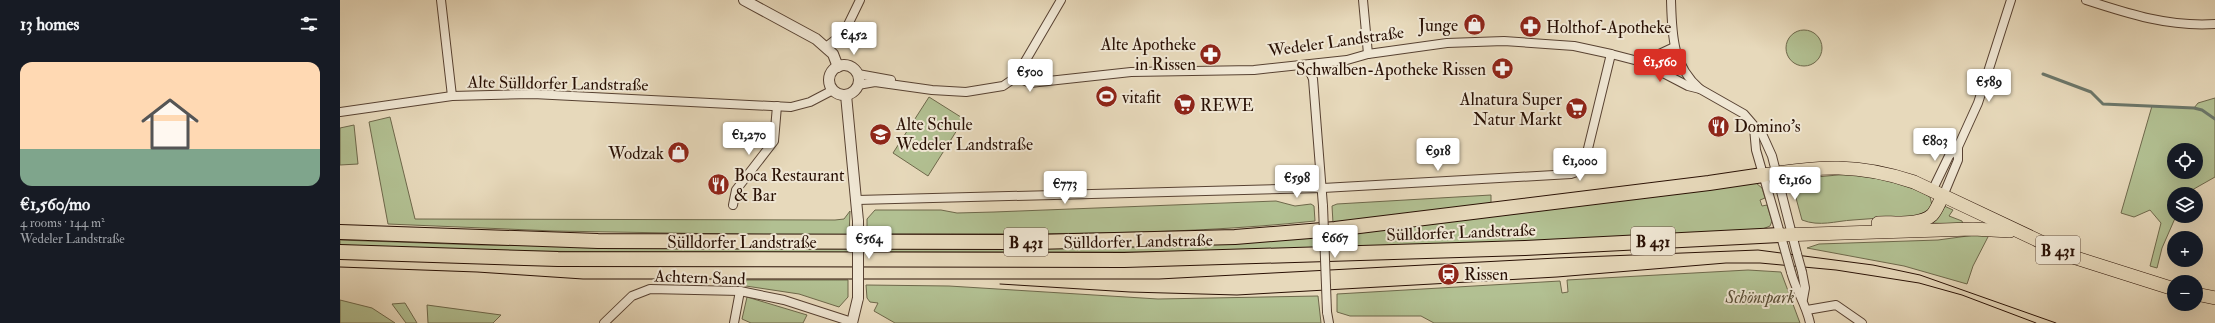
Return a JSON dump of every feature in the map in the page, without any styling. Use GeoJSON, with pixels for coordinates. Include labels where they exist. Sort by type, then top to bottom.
{"type":"FeatureCollection","features":[{"type":"Feature","properties":{"kind":"highway","name":"Sülldorfer Landstraße"},"geometry":{"type":"LineString","coordinates":[[340,232],[480,238],[612,241],[1034,242],[1235,237],[1336,229],[1763,175]]}},
{"type":"Feature","properties":{"kind":"highway","name":"Sülldorfer Landstraße"},"geometry":{"type":"LineString","coordinates":[[340,252],[544,259],[1117,260],[1785,239]]}},
{"type":"Feature","properties":{"kind":"main road","name":"B 431"},"geometry":{"type":"LineString","coordinates":[[1778,172],[1821,167],[1855,168],[1897,176],[1937,193],[2017,232],[2100,266],[2167,287]]}},
{"type":"Feature","properties":{"kind":"main road","name":"Sülldorfer Landstraße"},"geometry":{"type":"LineString","coordinates":[[1763,175],[1778,172]]}},
{"type":"Feature","properties":{"kind":"main road"},"geometry":{"type":"LineString","coordinates":[[1818,234],[1852,224],[1922,220],[1933,214],[1937,193]]}},
{"type":"Feature","properties":{"kind":"main road","name":"B 431"},"geometry":{"type":"LineString","coordinates":[[1785,239],[1818,234],[1973,229],[2017,232]]}},
{"type":"Feature","properties":{"kind":"main road"},"geometry":{"type":"LineString","coordinates":[[2203,295],[2215,298]]}},
{"type":"Feature","properties":{"kind":"street"},"geometry":{"type":"LineString","coordinates":[[441,0],[452,96]]}},
{"type":"Feature","properties":{"kind":"street"},"geometry":{"type":"LineString","coordinates":[[744,0],[816,39],[833,54],[838,66]]}},
{"type":"Feature","properties":{"kind":"street"},"geometry":{"type":"LineString","coordinates":[[826,47],[844,33],[860,0]]}},
{"type":"Feature","properties":{"kind":"street"},"geometry":{"type":"LineString","coordinates":[[906,86],[886,78],[858,74],[848,66],[838,66],[831,74],[829,79],[833,90],[839,94],[846,95],[855,90],[858,86],[875,82],[939,91],[970,92],[1003,86],[1016,77],[1061,0]]}},
{"type":"Feature","properties":{"kind":"street"},"geometry":{"type":"LineString","coordinates":[[1363,0],[1368,54]]}},
{"type":"Feature","properties":{"kind":"street"},"geometry":{"type":"LineString","coordinates":[[1671,0],[1674,47],[1682,66],[1700,89]]}},
{"type":"Feature","properties":{"kind":"street"},"geometry":{"type":"LineString","coordinates":[[1937,193],[1949,156],[1958,147],[1978,103],[2011,0]]}},
{"type":"Feature","properties":{"kind":"street"},"geometry":{"type":"LineString","coordinates":[[2086,0],[2144,18],[2192,25],[2215,24]]}},
{"type":"Feature","properties":{"kind":"street","name":"Wedeler Landstraße"},"geometry":{"type":"LineString","coordinates":[[1016,77],[1026,82],[1035,83],[1131,72],[1254,70],[1347,60],[1368,54],[1448,44],[1504,41],[1574,46],[1642,62],[1688,86],[1700,89],[1744,114],[1754,128],[1763,136],[1778,172],[1785,239]]}},
{"type":"Feature","properties":{"kind":"street"},"geometry":{"type":"LineString","coordinates":[[1642,62],[1674,47]]}},
{"type":"Feature","properties":{"kind":"street"},"geometry":{"type":"LineString","coordinates":[[857,200],[1322,188],[1554,177],[1577,172],[1584,165],[1611,54]]}},
{"type":"Feature","properties":{"kind":"street"},"geometry":{"type":"LineString","coordinates":[[1308,65],[1313,79],[1322,188],[1329,323]]}},
{"type":"Feature","properties":{"kind":"street"},"geometry":{"type":"LineString","coordinates":[[858,74],[858,86]]}},
{"type":"Feature","properties":{"kind":"street","name":"Alte Sülldorfer Landstraße"},"geometry":{"type":"LineString","coordinates":[[340,112],[452,96],[533,94],[791,106],[804,104],[833,90]]}},
{"type":"Feature","properties":{"kind":"street"},"geometry":{"type":"LineString","coordinates":[[846,95],[858,221],[858,298],[852,322]]}},
{"type":"Feature","properties":{"kind":"street"},"geometry":{"type":"LineString","coordinates":[[733,205],[736,190],[774,141],[777,106]]}},
{"type":"Feature","properties":{"kind":"street"},"geometry":{"type":"LineString","coordinates":[[1754,128],[1754,137],[1763,175],[1785,239],[1796,291],[1803,299],[1810,323]]}},
{"type":"Feature","properties":{"kind":"street"},"geometry":{"type":"LineString","coordinates":[[1785,239],[1795,248],[1805,288],[1803,299]]}},
{"type":"Feature","properties":{"kind":"street","name":"Achtern Sand"},"geometry":{"type":"LineString","coordinates":[[604,323],[632,296],[650,289],[740,291],[784,300],[852,322]]}},
{"type":"Feature","properties":{"kind":"street"},"geometry":{"type":"LineString","coordinates":[[734,323],[740,291]]}},
{"type":"Feature","properties":{"kind":"street"},"geometry":{"type":"LineString","coordinates":[[1807,310],[1836,305],[1846,310],[1862,323]]}},
{"type":"Feature","properties":{"kind":"green space"},"geometry":{"type":"Polygon","coordinates":[[[1804,30],[1814,33],[1819,38],[1822,48],[1819,58],[1814,63],[1804,66],[1794,63],[1789,58],[1786,48],[1789,38],[1794,33],[1804,30]]]}},
{"type":"Feature","properties":{"kind":"green space"},"geometry":{"type":"Polygon","coordinates":[[[929,97],[964,119],[928,176],[893,153],[929,97]]]}},
{"type":"Feature","properties":{"kind":"green space"},"geometry":{"type":"Polygon","coordinates":[[[2215,98],[2215,177],[2197,187],[2167,187],[2167,223],[2173,223],[2169,231],[2167,231],[2167,237],[2162,248],[2157,268],[2150,266],[2161,223],[2150,210],[2134,217],[2121,213],[2152,106],[2194,108],[2198,103],[2215,98]]]}},
{"type":"Feature","properties":{"kind":"green space"},"geometry":{"type":"Polygon","coordinates":[[[390,117],[415,219],[835,220],[844,219],[850,211],[849,236],[554,231],[388,224],[369,122],[390,117]]]}},
{"type":"Feature","properties":{"kind":"green space"},"geometry":{"type":"Polygon","coordinates":[[[354,125],[358,164],[340,165],[340,128],[354,125]]]}},
{"type":"Feature","properties":{"kind":"green space"},"geometry":{"type":"Polygon","coordinates":[[[1849,174],[1901,184],[1930,197],[1932,205],[1925,216],[1862,219],[1821,223],[1802,220],[1793,187],[1794,179],[1849,174]]]}},
{"type":"Feature","properties":{"kind":"green space"},"geometry":{"type":"Polygon","coordinates":[[[1756,183],[1762,188],[1765,198],[1760,200],[1762,206],[1767,205],[1772,221],[1770,226],[1760,230],[1443,246],[1196,252],[867,252],[866,247],[1091,246],[1651,195],[1756,183]]]}},
{"type":"Feature","properties":{"kind":"green space"},"geometry":{"type":"Polygon","coordinates":[[[1491,195],[1491,203],[1333,223],[1332,206],[1337,204],[1491,195]]]}},
{"type":"Feature","properties":{"kind":"green space"},"geometry":{"type":"Polygon","coordinates":[[[1276,201],[1295,206],[1311,204],[1314,206],[1315,221],[1203,230],[1147,232],[867,234],[867,219],[875,210],[941,210],[957,213],[1276,201]]]}},
{"type":"Feature","properties":{"kind":"green space"},"geometry":{"type":"Polygon","coordinates":[[[1942,205],[1953,210],[1949,216],[1962,221],[1963,224],[1929,223],[1942,205]]]}},
{"type":"Feature","properties":{"kind":"green space"},"geometry":{"type":"Polygon","coordinates":[[[1990,233],[1973,266],[1967,284],[1904,266],[1807,248],[1819,244],[1938,240],[1990,233]]]}},
{"type":"Feature","properties":{"kind":"green space"},"geometry":{"type":"Polygon","coordinates":[[[340,240],[480,245],[849,247],[849,253],[478,251],[340,245],[340,240]]]}},
{"type":"Feature","properties":{"kind":"green space","name":"Schönspark"},"geometry":{"type":"Polygon","coordinates":[[[1748,270],[1781,272],[1800,323],[1434,323],[1421,316],[1350,316],[1337,312],[1337,294],[1560,281],[1562,293],[1568,292],[1567,280],[1748,270]]]}},
{"type":"Feature","properties":{"kind":"green space"},"geometry":{"type":"Polygon","coordinates":[[[722,280],[848,280],[848,297],[839,307],[799,294],[726,283],[722,280]]]}},
{"type":"Feature","properties":{"kind":"green space"},"geometry":{"type":"Polygon","coordinates":[[[866,285],[949,286],[1158,299],[1318,296],[1321,323],[895,323],[874,311],[878,303],[870,302],[867,298],[866,285]]]}},
{"type":"Feature","properties":{"kind":"green space"},"geometry":{"type":"Polygon","coordinates":[[[747,297],[807,315],[803,323],[751,323],[742,319],[747,297]]]}},
{"type":"Feature","properties":{"kind":"green space"},"geometry":{"type":"Polygon","coordinates":[[[340,300],[372,308],[395,323],[340,323],[340,300]]]}},
{"type":"Feature","properties":{"kind":"green space"},"geometry":{"type":"Polygon","coordinates":[[[405,303],[417,323],[406,323],[392,304],[405,303]]]}},
{"type":"Feature","properties":{"kind":"green space"},"geometry":{"type":"Polygon","coordinates":[[[427,305],[501,315],[493,323],[428,323],[427,305]]]}},
{"type":"Feature","properties":{"kind":"waterway"},"geometry":{"type":"LineString","coordinates":[[2043,74],[2091,92],[2103,104],[2194,108],[2202,110],[2215,119]]}},
{"type":"Feature","properties":{"kind":"tram line"},"geometry":{"type":"LineString","coordinates":[[340,267],[477,272],[583,279],[1159,279],[1557,258],[1758,250],[1873,265],[1920,275],[2056,323]]}},
{"type":"Feature","properties":{"kind":"tram line"},"geometry":{"type":"LineString","coordinates":[[1000,284],[1130,292],[1237,295],[1557,277],[1726,263],[1760,263],[1836,270],[1919,283],[1962,295],[2036,323]]}},
{"type":"Feature","properties":{"kind":"place","name":"Junge"},"geometry":{"type":"Point","coordinates":[1474,25]}},
{"type":"Feature","properties":{"kind":"place","name":"Holthof-Apotheke"},"geometry":{"type":"Point","coordinates":[1530,27]}},
{"type":"Feature","properties":{"kind":"place","name":"Alte Apotheke in Rissen"},"geometry":{"type":"Point","coordinates":[1211,54]}},
{"type":"Feature","properties":{"kind":"place","name":"Schwalben-Apotheke Rissen"},"geometry":{"type":"Point","coordinates":[1502,69]}},
{"type":"Feature","properties":{"kind":"place","name":"vitafit"},"geometry":{"type":"Point","coordinates":[1107,97]}},
{"type":"Feature","properties":{"kind":"place","name":"REWE"},"geometry":{"type":"Point","coordinates":[1185,105]}},
{"type":"Feature","properties":{"kind":"place","name":"Alnatura Super Natur Markt"},"geometry":{"type":"Point","coordinates":[1577,109]}},
{"type":"Feature","properties":{"kind":"place","name":"Domino's"},"geometry":{"type":"Point","coordinates":[1718,126]}},
{"type":"Feature","properties":{"kind":"place","name":"Alte Schule Wedeler Landstraße"},"geometry":{"type":"Point","coordinates":[880,134]}},
{"type":"Feature","properties":{"kind":"place","name":"Wodzak"},"geometry":{"type":"Point","coordinates":[679,153]}},
{"type":"Feature","properties":{"kind":"place","name":"Boca Restaurant & Bar"},"geometry":{"type":"Point","coordinates":[719,185]}},
{"type":"Feature","properties":{"kind":"place","name":"Rissen"},"geometry":{"type":"Point","coordinates":[1449,274]}}]}
